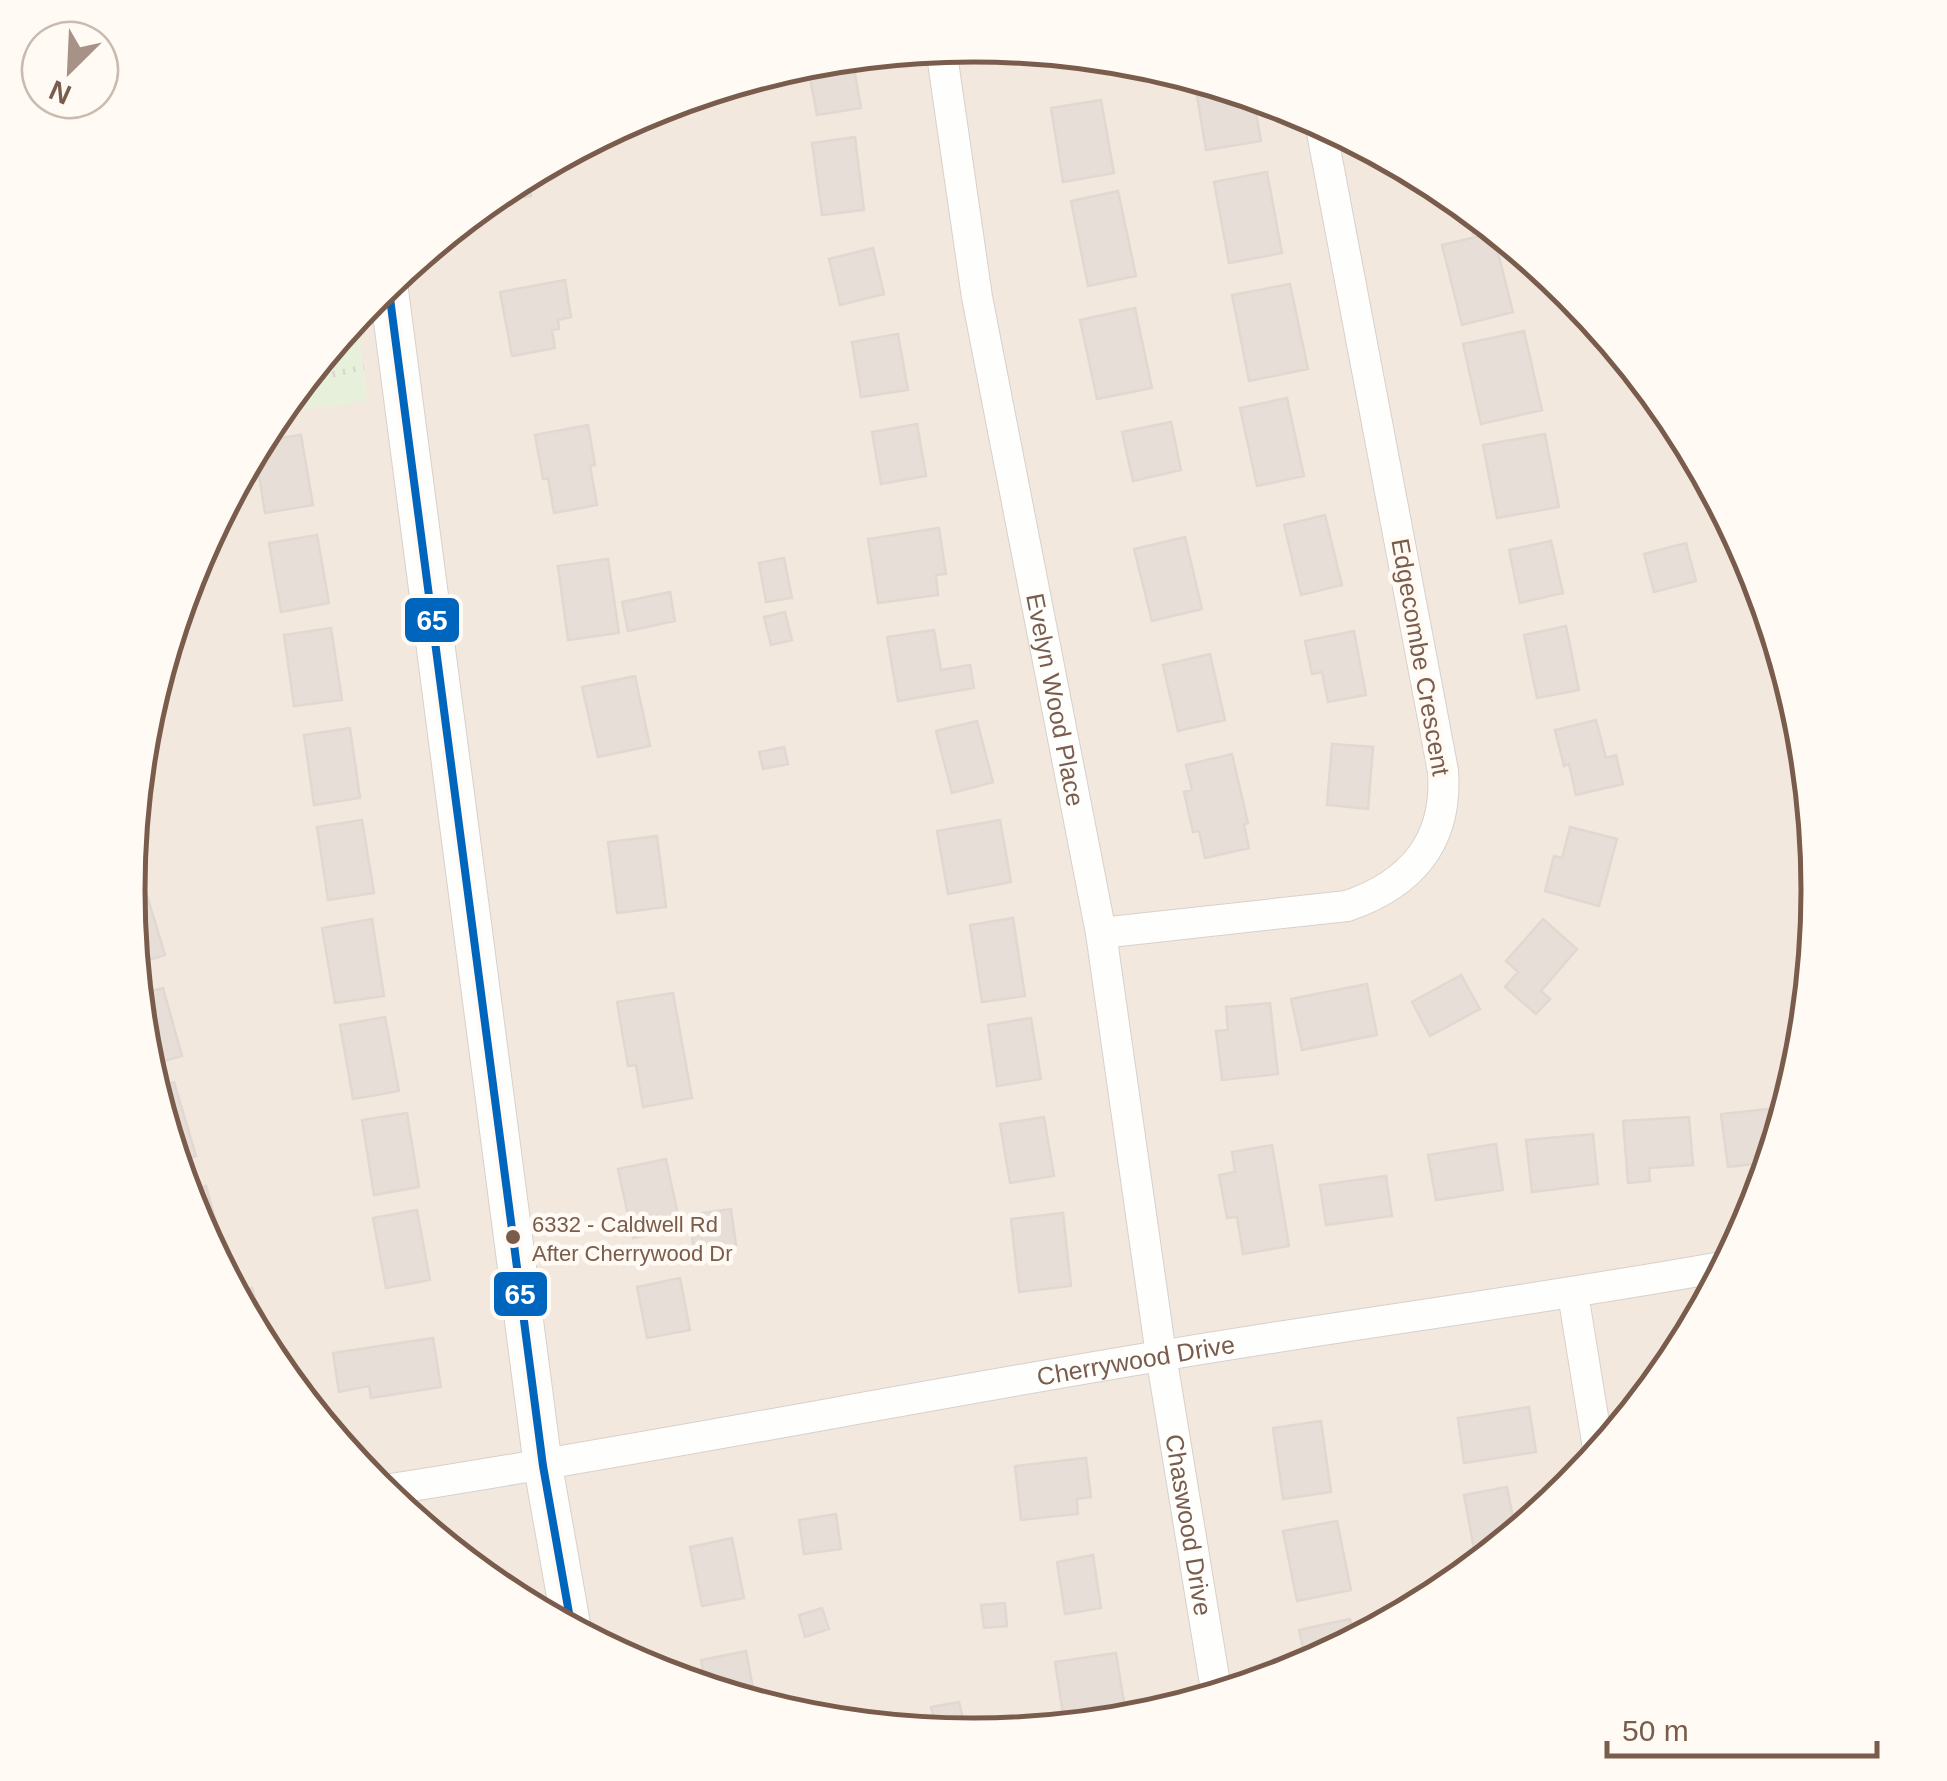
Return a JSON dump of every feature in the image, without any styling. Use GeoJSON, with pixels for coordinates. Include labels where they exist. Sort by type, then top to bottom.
{"type":"FeatureCollection","features":[{"type":"Feature","properties":{"kind":"street","name":"Evelyn Wood Place"},"geometry":{"type":"LineString","coordinates":[[943,63],[977,298],[1101,933],[1161,1355]]}},
{"type":"Feature","properties":{"kind":"street","name":"Edgecombe Crescent"},"geometry":{"type":"LineString","coordinates":[[1101,933],[1347,906],[1379,894],[1412,869],[1432,840],[1441,816],[1443,771],[1324,141]]}},
{"type":"Feature","properties":{"kind":"street"},"geometry":{"type":"LineString","coordinates":[[391,303],[544,1466],[569,1613]]}},
{"type":"Feature","properties":{"kind":"street","name":"Cherrywood Drive"},"geometry":{"type":"LineString","coordinates":[[401,1488],[544,1466],[1161,1355],[1572,1294],[1710,1269]]}},
{"type":"Feature","properties":{"kind":"street"},"geometry":{"type":"LineString","coordinates":[[1572,1294],[1597,1435]]}},
{"type":"Feature","properties":{"kind":"street","name":"Chaswood Drive"},"geometry":{"type":"LineString","coordinates":[[1161,1355],[1215,1682]]}},
{"type":"Feature","properties":{"kind":"path"},"geometry":{"type":"LineString","coordinates":[[325,377],[398,359]]}},
{"type":"Feature","properties":{"kind":"shaded area"},"geometry":{"type":"Polygon","coordinates":[[[919,64],[1028,64],[1135,78],[1188,91],[1240,106],[1340,148],[1388,173],[1478,234],[1559,305],[1596,345],[1662,430],[1691,477],[1716,524],[1758,624],[1786,729],[1794,782],[1800,836],[1800,945],[1786,1052],[1773,1105],[1758,1157],[1716,1257],[1662,1351],[1630,1395],[1559,1476],[1519,1513],[1434,1579],[1388,1608],[1240,1675],[1135,1703],[1082,1711],[1028,1717],[919,1717],[812,1703],[759,1690],[707,1675],[607,1633],[559,1608],[469,1547],[388,1476],[351,1436],[285,1351],[256,1304],[231,1257],[189,1157],[161,1052],[147,945],[147,836],[161,729],[189,624],[209,574],[256,476],[300,410],[367,400],[359,337],[428,268],[513,202],[607,148],[707,106],[812,78],[865,70],[919,64]]]}},
{"type":"Feature","properties":{"kind":"green space"},"geometry":{"type":"Polygon","coordinates":[[[359,337],[367,401],[300,410],[359,337]]]}},
{"type":"Feature","properties":{"kind":"building"},"geometry":{"type":"Polygon","coordinates":[[[855,72],[861,108],[817,115],[810,78],[855,72]]]}},
{"type":"Feature","properties":{"kind":"building"},"geometry":{"type":"Polygon","coordinates":[[[1197,93],[1256,112],[1261,141],[1206,150],[1197,93]]]}},
{"type":"Feature","properties":{"kind":"building"},"geometry":{"type":"Polygon","coordinates":[[[1101,100],[1114,173],[1063,182],[1051,108],[1101,100]]]}},
{"type":"Feature","properties":{"kind":"building"},"geometry":{"type":"Polygon","coordinates":[[[855,137],[864,210],[822,215],[812,143],[855,137]]]}},
{"type":"Feature","properties":{"kind":"building"},"geometry":{"type":"Polygon","coordinates":[[[1267,172],[1282,253],[1229,263],[1214,182],[1267,172]]]}},
{"type":"Feature","properties":{"kind":"building"},"geometry":{"type":"Polygon","coordinates":[[[1118,191],[1136,276],[1088,286],[1071,201],[1118,191]]]}},
{"type":"Feature","properties":{"kind":"building"},"geometry":{"type":"Polygon","coordinates":[[[1480,236],[1497,250],[1513,312],[1462,325],[1442,245],[1480,236]]]}},
{"type":"Feature","properties":{"kind":"building"},"geometry":{"type":"Polygon","coordinates":[[[873,248],[884,294],[840,305],[829,259],[873,248]]]}},
{"type":"Feature","properties":{"kind":"building"},"geometry":{"type":"Polygon","coordinates":[[[565,280],[571,317],[558,320],[559,329],[552,330],[555,348],[512,356],[500,292],[565,280]]]}},
{"type":"Feature","properties":{"kind":"building"},"geometry":{"type":"Polygon","coordinates":[[[1290,284],[1308,369],[1249,381],[1232,295],[1290,284]]]}},
{"type":"Feature","properties":{"kind":"building"},"geometry":{"type":"Polygon","coordinates":[[[1135,308],[1152,388],[1097,399],[1080,320],[1135,308]]]}},
{"type":"Feature","properties":{"kind":"building"},"geometry":{"type":"Polygon","coordinates":[[[1524,331],[1542,410],[1481,424],[1463,344],[1524,331]]]}},
{"type":"Feature","properties":{"kind":"building"},"geometry":{"type":"Polygon","coordinates":[[[898,334],[908,390],[861,397],[852,342],[898,334]]]}},
{"type":"Feature","properties":{"kind":"building"},"geometry":{"type":"Polygon","coordinates":[[[1287,398],[1304,476],[1257,486],[1240,408],[1287,398]]]}},
{"type":"Feature","properties":{"kind":"building"},"geometry":{"type":"Polygon","coordinates":[[[1171,422],[1181,470],[1133,481],[1122,432],[1171,422]]]}},
{"type":"Feature","properties":{"kind":"building"},"geometry":{"type":"Polygon","coordinates":[[[917,424],[926,476],[881,484],[872,432],[917,424]]]}},
{"type":"Feature","properties":{"kind":"building"},"geometry":{"type":"Polygon","coordinates":[[[588,425],[597,505],[554,513],[535,435],[588,425]]]}},
{"type":"Feature","properties":{"kind":"building"},"geometry":{"type":"Polygon","coordinates":[[[1545,434],[1559,507],[1497,518],[1483,445],[1545,434]]]}},
{"type":"Feature","properties":{"kind":"building"},"geometry":{"type":"Polygon","coordinates":[[[301,435],[313,505],[265,513],[258,472],[280,438],[301,435]]]}},
{"type":"Feature","properties":{"kind":"building"},"geometry":{"type":"Polygon","coordinates":[[[1325,515],[1342,585],[1301,595],[1284,525],[1325,515]]]}},
{"type":"Feature","properties":{"kind":"building"},"geometry":{"type":"Polygon","coordinates":[[[939,528],[946,574],[936,575],[938,595],[878,603],[868,539],[939,528]]]}},
{"type":"Feature","properties":{"kind":"building"},"geometry":{"type":"Polygon","coordinates":[[[317,535],[329,603],[281,612],[269,543],[317,535]]]}},
{"type":"Feature","properties":{"kind":"building"},"geometry":{"type":"Polygon","coordinates":[[[1185,537],[1202,609],[1152,621],[1134,549],[1185,537]]]}},
{"type":"Feature","properties":{"kind":"building"},"geometry":{"type":"Polygon","coordinates":[[[1551,541],[1563,593],[1520,603],[1509,550],[1551,541]]]}},
{"type":"Feature","properties":{"kind":"building"},"geometry":{"type":"Polygon","coordinates":[[[1686,543],[1696,581],[1654,592],[1644,554],[1686,543]]]}},
{"type":"Feature","properties":{"kind":"building"},"geometry":{"type":"Polygon","coordinates":[[[784,558],[792,598],[766,602],[759,563],[784,558]]]}},
{"type":"Feature","properties":{"kind":"building"},"geometry":{"type":"Polygon","coordinates":[[[608,559],[619,633],[568,640],[558,566],[608,559]]]}},
{"type":"Feature","properties":{"kind":"building"},"geometry":{"type":"Polygon","coordinates":[[[670,592],[675,621],[628,631],[622,602],[670,592]]]}},
{"type":"Feature","properties":{"kind":"building"},"geometry":{"type":"Polygon","coordinates":[[[785,612],[792,640],[771,645],[764,617],[785,612]]]}},
{"type":"Feature","properties":{"kind":"building"},"geometry":{"type":"Polygon","coordinates":[[[1566,626],[1579,690],[1537,698],[1524,635],[1566,626]]]}},
{"type":"Feature","properties":{"kind":"building"},"geometry":{"type":"Polygon","coordinates":[[[331,628],[342,700],[294,706],[284,635],[331,628]]]}},
{"type":"Feature","properties":{"kind":"building"},"geometry":{"type":"Polygon","coordinates":[[[934,630],[941,670],[970,665],[974,688],[898,701],[887,637],[934,630]]]}},
{"type":"Feature","properties":{"kind":"building"},"geometry":{"type":"Polygon","coordinates":[[[1354,631],[1366,695],[1328,702],[1322,672],[1312,674],[1305,641],[1354,631]]]}},
{"type":"Feature","properties":{"kind":"building"},"geometry":{"type":"Polygon","coordinates":[[[1210,654],[1225,720],[1178,731],[1163,665],[1210,654]]]}},
{"type":"Feature","properties":{"kind":"building"},"geometry":{"type":"Polygon","coordinates":[[[635,676],[650,746],[598,757],[582,687],[635,676]]]}},
{"type":"Feature","properties":{"kind":"building"},"geometry":{"type":"Polygon","coordinates":[[[1596,720],[1606,758],[1616,755],[1623,784],[1576,795],[1555,730],[1596,720]]]}},
{"type":"Feature","properties":{"kind":"building"},"geometry":{"type":"Polygon","coordinates":[[[977,721],[993,782],[952,793],[936,731],[977,721]]]}},
{"type":"Feature","properties":{"kind":"building"},"geometry":{"type":"Polygon","coordinates":[[[350,728],[360,798],[314,805],[304,735],[350,728]]]}},
{"type":"Feature","properties":{"kind":"building"},"geometry":{"type":"Polygon","coordinates":[[[1332,744],[1373,747],[1368,809],[1327,805],[1332,744]]]}},
{"type":"Feature","properties":{"kind":"building"},"geometry":{"type":"Polygon","coordinates":[[[784,747],[788,764],[763,769],[759,752],[784,747]]]}},
{"type":"Feature","properties":{"kind":"building"},"geometry":{"type":"Polygon","coordinates":[[[1232,754],[1248,823],[1244,824],[1249,848],[1205,858],[1199,831],[1193,832],[1184,792],[1192,790],[1186,765],[1232,754]]]}},
{"type":"Feature","properties":{"kind":"building"},"geometry":{"type":"Polygon","coordinates":[[[362,820],[374,893],[328,900],[317,827],[362,820]]]}},
{"type":"Feature","properties":{"kind":"building"},"geometry":{"type":"Polygon","coordinates":[[[1000,820],[1011,882],[948,894],[937,831],[1000,820]]]}},
{"type":"Feature","properties":{"kind":"building"},"geometry":{"type":"Polygon","coordinates":[[[1570,827],[1617,839],[1599,906],[1545,891],[1554,856],[1562,858],[1570,827]]]}},
{"type":"Feature","properties":{"kind":"building"},"geometry":{"type":"Polygon","coordinates":[[[657,836],[666,907],[617,913],[608,842],[657,836]]]}},
{"type":"Feature","properties":{"kind":"building"},"geometry":{"type":"Polygon","coordinates":[[[145,889],[165,955],[149,960],[145,889]]]}},
{"type":"Feature","properties":{"kind":"building"},"geometry":{"type":"Polygon","coordinates":[[[1013,918],[1025,996],[982,1002],[970,925],[1013,918]]]}},
{"type":"Feature","properties":{"kind":"building"},"geometry":{"type":"Polygon","coordinates":[[[372,919],[384,996],[335,1003],[322,928],[372,919]]]}},
{"type":"Feature","properties":{"kind":"building"},"geometry":{"type":"Polygon","coordinates":[[[1543,919],[1577,949],[1541,991],[1550,999],[1536,1014],[1505,987],[1518,972],[1506,961],[1543,919]]]}},
{"type":"Feature","properties":{"kind":"building"},"geometry":{"type":"Polygon","coordinates":[[[1461,975],[1480,1009],[1430,1036],[1412,1002],[1461,975]]]}},
{"type":"Feature","properties":{"kind":"building"},"geometry":{"type":"Polygon","coordinates":[[[1367,984],[1377,1035],[1302,1050],[1291,999],[1367,984]]]}},
{"type":"Feature","properties":{"kind":"building"},"geometry":{"type":"Polygon","coordinates":[[[163,988],[182,1056],[163,1061],[152,991],[163,988]]]}},
{"type":"Feature","properties":{"kind":"building"},"geometry":{"type":"Polygon","coordinates":[[[673,993],[692,1098],[643,1107],[636,1065],[628,1066],[617,1002],[673,993]]]}},
{"type":"Feature","properties":{"kind":"building"},"geometry":{"type":"Polygon","coordinates":[[[1270,1003],[1278,1074],[1222,1080],[1216,1031],[1228,1030],[1226,1007],[1270,1003]]]}},
{"type":"Feature","properties":{"kind":"building"},"geometry":{"type":"Polygon","coordinates":[[[385,1017],[399,1091],[353,1099],[340,1025],[385,1017]]]}},
{"type":"Feature","properties":{"kind":"building"},"geometry":{"type":"Polygon","coordinates":[[[1031,1018],[1041,1079],[997,1086],[988,1025],[1031,1018]]]}},
{"type":"Feature","properties":{"kind":"building"},"geometry":{"type":"Polygon","coordinates":[[[174,1082],[196,1156],[189,1157],[169,1084],[174,1082]]]}},
{"type":"Feature","properties":{"kind":"building"},"geometry":{"type":"Polygon","coordinates":[[[1772,1109],[1755,1164],[1728,1167],[1721,1114],[1772,1109]]]}},
{"type":"Feature","properties":{"kind":"building"},"geometry":{"type":"Polygon","coordinates":[[[407,1113],[419,1187],[374,1195],[362,1120],[407,1113]]]}},
{"type":"Feature","properties":{"kind":"building"},"geometry":{"type":"Polygon","coordinates":[[[1044,1117],[1054,1176],[1010,1183],[1000,1124],[1044,1117]]]}},
{"type":"Feature","properties":{"kind":"building"},"geometry":{"type":"Polygon","coordinates":[[[1689,1117],[1693,1165],[1649,1168],[1650,1181],[1628,1183],[1623,1121],[1689,1117]]]}},
{"type":"Feature","properties":{"kind":"building"},"geometry":{"type":"Polygon","coordinates":[[[1593,1134],[1598,1184],[1532,1192],[1526,1140],[1593,1134]]]}},
{"type":"Feature","properties":{"kind":"building"},"geometry":{"type":"Polygon","coordinates":[[[1496,1144],[1503,1190],[1436,1200],[1428,1155],[1496,1144]]]}},
{"type":"Feature","properties":{"kind":"building"},"geometry":{"type":"Polygon","coordinates":[[[1272,1145],[1289,1246],[1243,1254],[1237,1217],[1227,1218],[1219,1175],[1235,1172],[1232,1152],[1272,1145]]]}},
{"type":"Feature","properties":{"kind":"building"},"geometry":{"type":"Polygon","coordinates":[[[666,1159],[681,1229],[633,1238],[618,1169],[666,1159]]]}},
{"type":"Feature","properties":{"kind":"building"},"geometry":{"type":"Polygon","coordinates":[[[1386,1176],[1392,1216],[1326,1225],[1320,1185],[1386,1176]]]}},
{"type":"Feature","properties":{"kind":"building"},"geometry":{"type":"Polygon","coordinates":[[[206,1186],[216,1224],[209,1207],[201,1187],[206,1186]]]}},
{"type":"Feature","properties":{"kind":"building"},"geometry":{"type":"Polygon","coordinates":[[[731,1209],[736,1245],[694,1250],[689,1215],[731,1209]]]}},
{"type":"Feature","properties":{"kind":"building"},"geometry":{"type":"Polygon","coordinates":[[[417,1210],[430,1280],[386,1288],[373,1218],[417,1210]]]}},
{"type":"Feature","properties":{"kind":"building"},"geometry":{"type":"Polygon","coordinates":[[[1063,1213],[1071,1286],[1019,1292],[1011,1219],[1063,1213]]]}},
{"type":"Feature","properties":{"kind":"building"},"geometry":{"type":"Polygon","coordinates":[[[680,1278],[690,1330],[647,1338],[637,1287],[680,1278]]]}},
{"type":"Feature","properties":{"kind":"building"},"geometry":{"type":"Polygon","coordinates":[[[433,1338],[441,1387],[371,1398],[369,1386],[339,1392],[333,1353],[433,1338]]]}},
{"type":"Feature","properties":{"kind":"building"},"geometry":{"type":"Polygon","coordinates":[[[1529,1407],[1536,1452],[1464,1463],[1458,1418],[1529,1407]]]}},
{"type":"Feature","properties":{"kind":"building"},"geometry":{"type":"Polygon","coordinates":[[[1321,1421],[1331,1492],[1283,1499],[1273,1428],[1321,1421]]]}},
{"type":"Feature","properties":{"kind":"building"},"geometry":{"type":"Polygon","coordinates":[[[1086,1458],[1091,1497],[1077,1499],[1078,1514],[1021,1520],[1015,1466],[1086,1458]]]}},
{"type":"Feature","properties":{"kind":"building"},"geometry":{"type":"Polygon","coordinates":[[[1507,1487],[1513,1518],[1474,1550],[1464,1495],[1507,1487]]]}},
{"type":"Feature","properties":{"kind":"building"},"geometry":{"type":"Polygon","coordinates":[[[836,1514],[841,1549],[804,1554],[799,1520],[836,1514]]]}},
{"type":"Feature","properties":{"kind":"building"},"geometry":{"type":"Polygon","coordinates":[[[1337,1521],[1351,1590],[1297,1601],[1283,1531],[1337,1521]]]}},
{"type":"Feature","properties":{"kind":"building"},"geometry":{"type":"Polygon","coordinates":[[[732,1538],[744,1598],[702,1606],[690,1547],[732,1538]]]}},
{"type":"Feature","properties":{"kind":"building"},"geometry":{"type":"Polygon","coordinates":[[[1093,1555],[1101,1608],[1065,1614],[1057,1562],[1093,1555]]]}},
{"type":"Feature","properties":{"kind":"building"},"geometry":{"type":"Polygon","coordinates":[[[1005,1603],[1007,1626],[984,1628],[981,1605],[1005,1603]]]}},
{"type":"Feature","properties":{"kind":"building"},"geometry":{"type":"Polygon","coordinates":[[[822,1608],[829,1629],[805,1637],[799,1615],[822,1608]]]}},
{"type":"Feature","properties":{"kind":"building"},"geometry":{"type":"Polygon","coordinates":[[[1350,1619],[1351,1627],[1303,1649],[1299,1630],[1350,1619]]]}},
{"type":"Feature","properties":{"kind":"building"},"geometry":{"type":"Polygon","coordinates":[[[746,1651],[753,1688],[703,1674],[701,1660],[746,1651]]]}},
{"type":"Feature","properties":{"kind":"building"},"geometry":{"type":"Polygon","coordinates":[[[1116,1653],[1124,1705],[1063,1713],[1055,1662],[1116,1653]]]}},
{"type":"Feature","properties":{"kind":"building"},"geometry":{"type":"Polygon","coordinates":[[[959,1702],[963,1718],[933,1717],[931,1707],[959,1702]]]}},
{"type":"Feature","properties":{"kind":"transit line","name":"65"},"geometry":{"type":"LineString","coordinates":[[391,303],[543,1466],[569,1613]]}},
{"type":"Feature","properties":{"kind":"place","name":"6332 - Caldwell Rd After Cherrywood Dr"},"geometry":{"type":"Point","coordinates":[513,1237]}}]}
